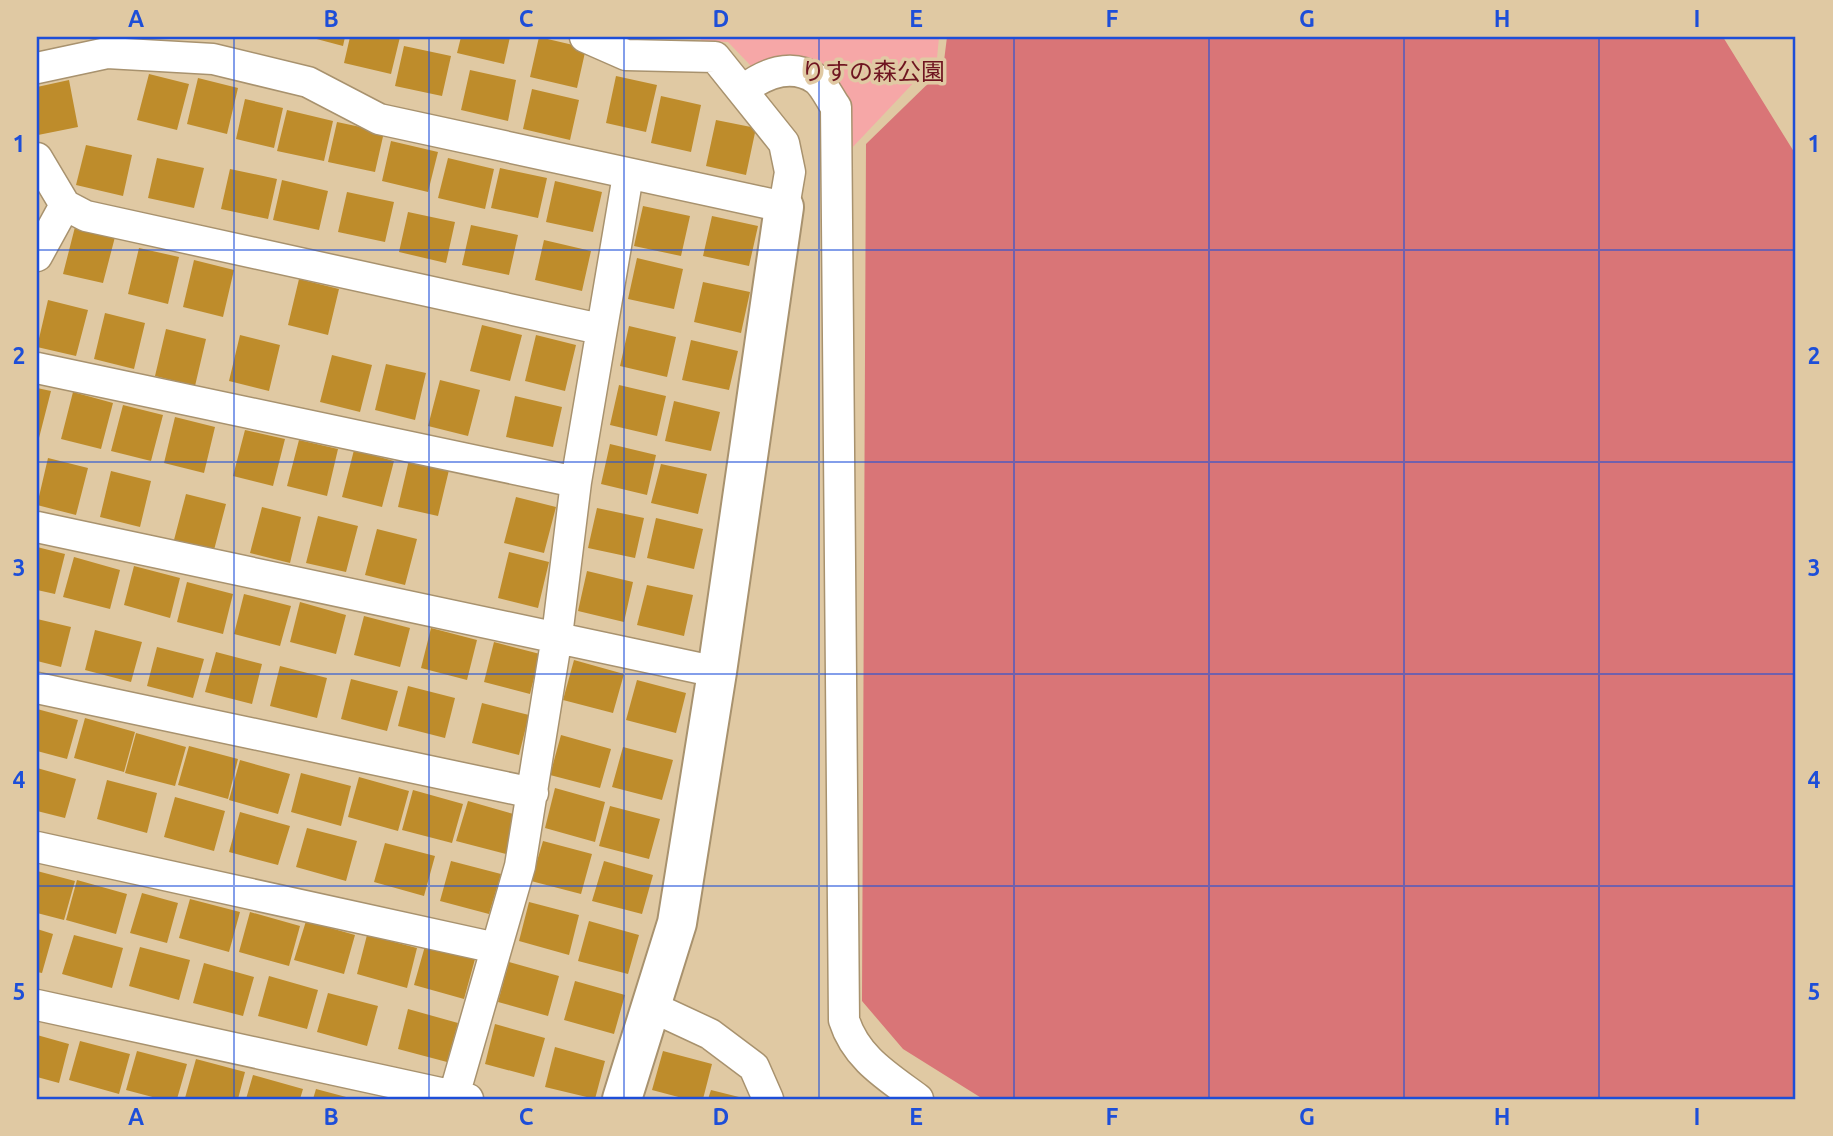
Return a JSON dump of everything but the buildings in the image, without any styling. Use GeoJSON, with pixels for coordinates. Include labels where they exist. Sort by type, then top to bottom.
{"type":"FeatureCollection","features":[{"type":"Feature","properties":{"kind":"street"},"geometry":{"type":"LineString","coordinates":[[585,37],[626,55],[715,57],[784,143],[790,172],[717,672],[677,923],[622,1099]]}},
{"type":"Feature","properties":{"kind":"street"},"geometry":{"type":"LineString","coordinates":[[37,68],[107,53],[216,48],[308,82],[379,119],[784,207]]}},
{"type":"Feature","properties":{"kind":"street"},"geometry":{"type":"LineString","coordinates":[[743,90],[760,76],[790,69],[817,79],[836,107],[844,1020],[850,1040],[864,1059],[918,1099]]}},
{"type":"Feature","properties":{"kind":"street"},"geometry":{"type":"LineString","coordinates":[[37,158],[65,205],[86,216],[600,329]]}},
{"type":"Feature","properties":{"kind":"street"},"geometry":{"type":"LineString","coordinates":[[37,1005],[458,1098],[520,866],[557,636],[576,482],[628,175]]}},
{"type":"Feature","properties":{"kind":"street"},"geometry":{"type":"LineString","coordinates":[[37,256],[65,205]]}},
{"type":"Feature","properties":{"kind":"street"},"geometry":{"type":"LineString","coordinates":[[37,368],[576,482]]}},
{"type":"Feature","properties":{"kind":"street"},"geometry":{"type":"LineString","coordinates":[[37,527],[717,672]]}},
{"type":"Feature","properties":{"kind":"street"},"geometry":{"type":"LineString","coordinates":[[37,688],[533,793]]}},
{"type":"Feature","properties":{"kind":"street"},"geometry":{"type":"LineString","coordinates":[[37,847],[496,948]]}},
{"type":"Feature","properties":{"kind":"street"},"geometry":{"type":"LineString","coordinates":[[652,1007],[710,1034],[754,1067],[768,1099]]}},
{"type":"Feature","properties":{"kind":"green space","name":"りすの森公園"},"geometry":{"type":"Polygon","coordinates":[[[701,37],[939,37],[937,58],[849,151],[844,103],[839,85],[830,71],[818,62],[801,58],[779,59],[751,66],[728,42],[701,41],[701,37]]]}},
{"type":"Feature","properties":{"kind":"shaded area"},"geometry":{"type":"Polygon","coordinates":[[[947,37],[1723,37],[1796,155],[1796,1099],[983,1099],[903,1049],[862,1001],[866,144],[943,69],[947,37]]]}}]}
